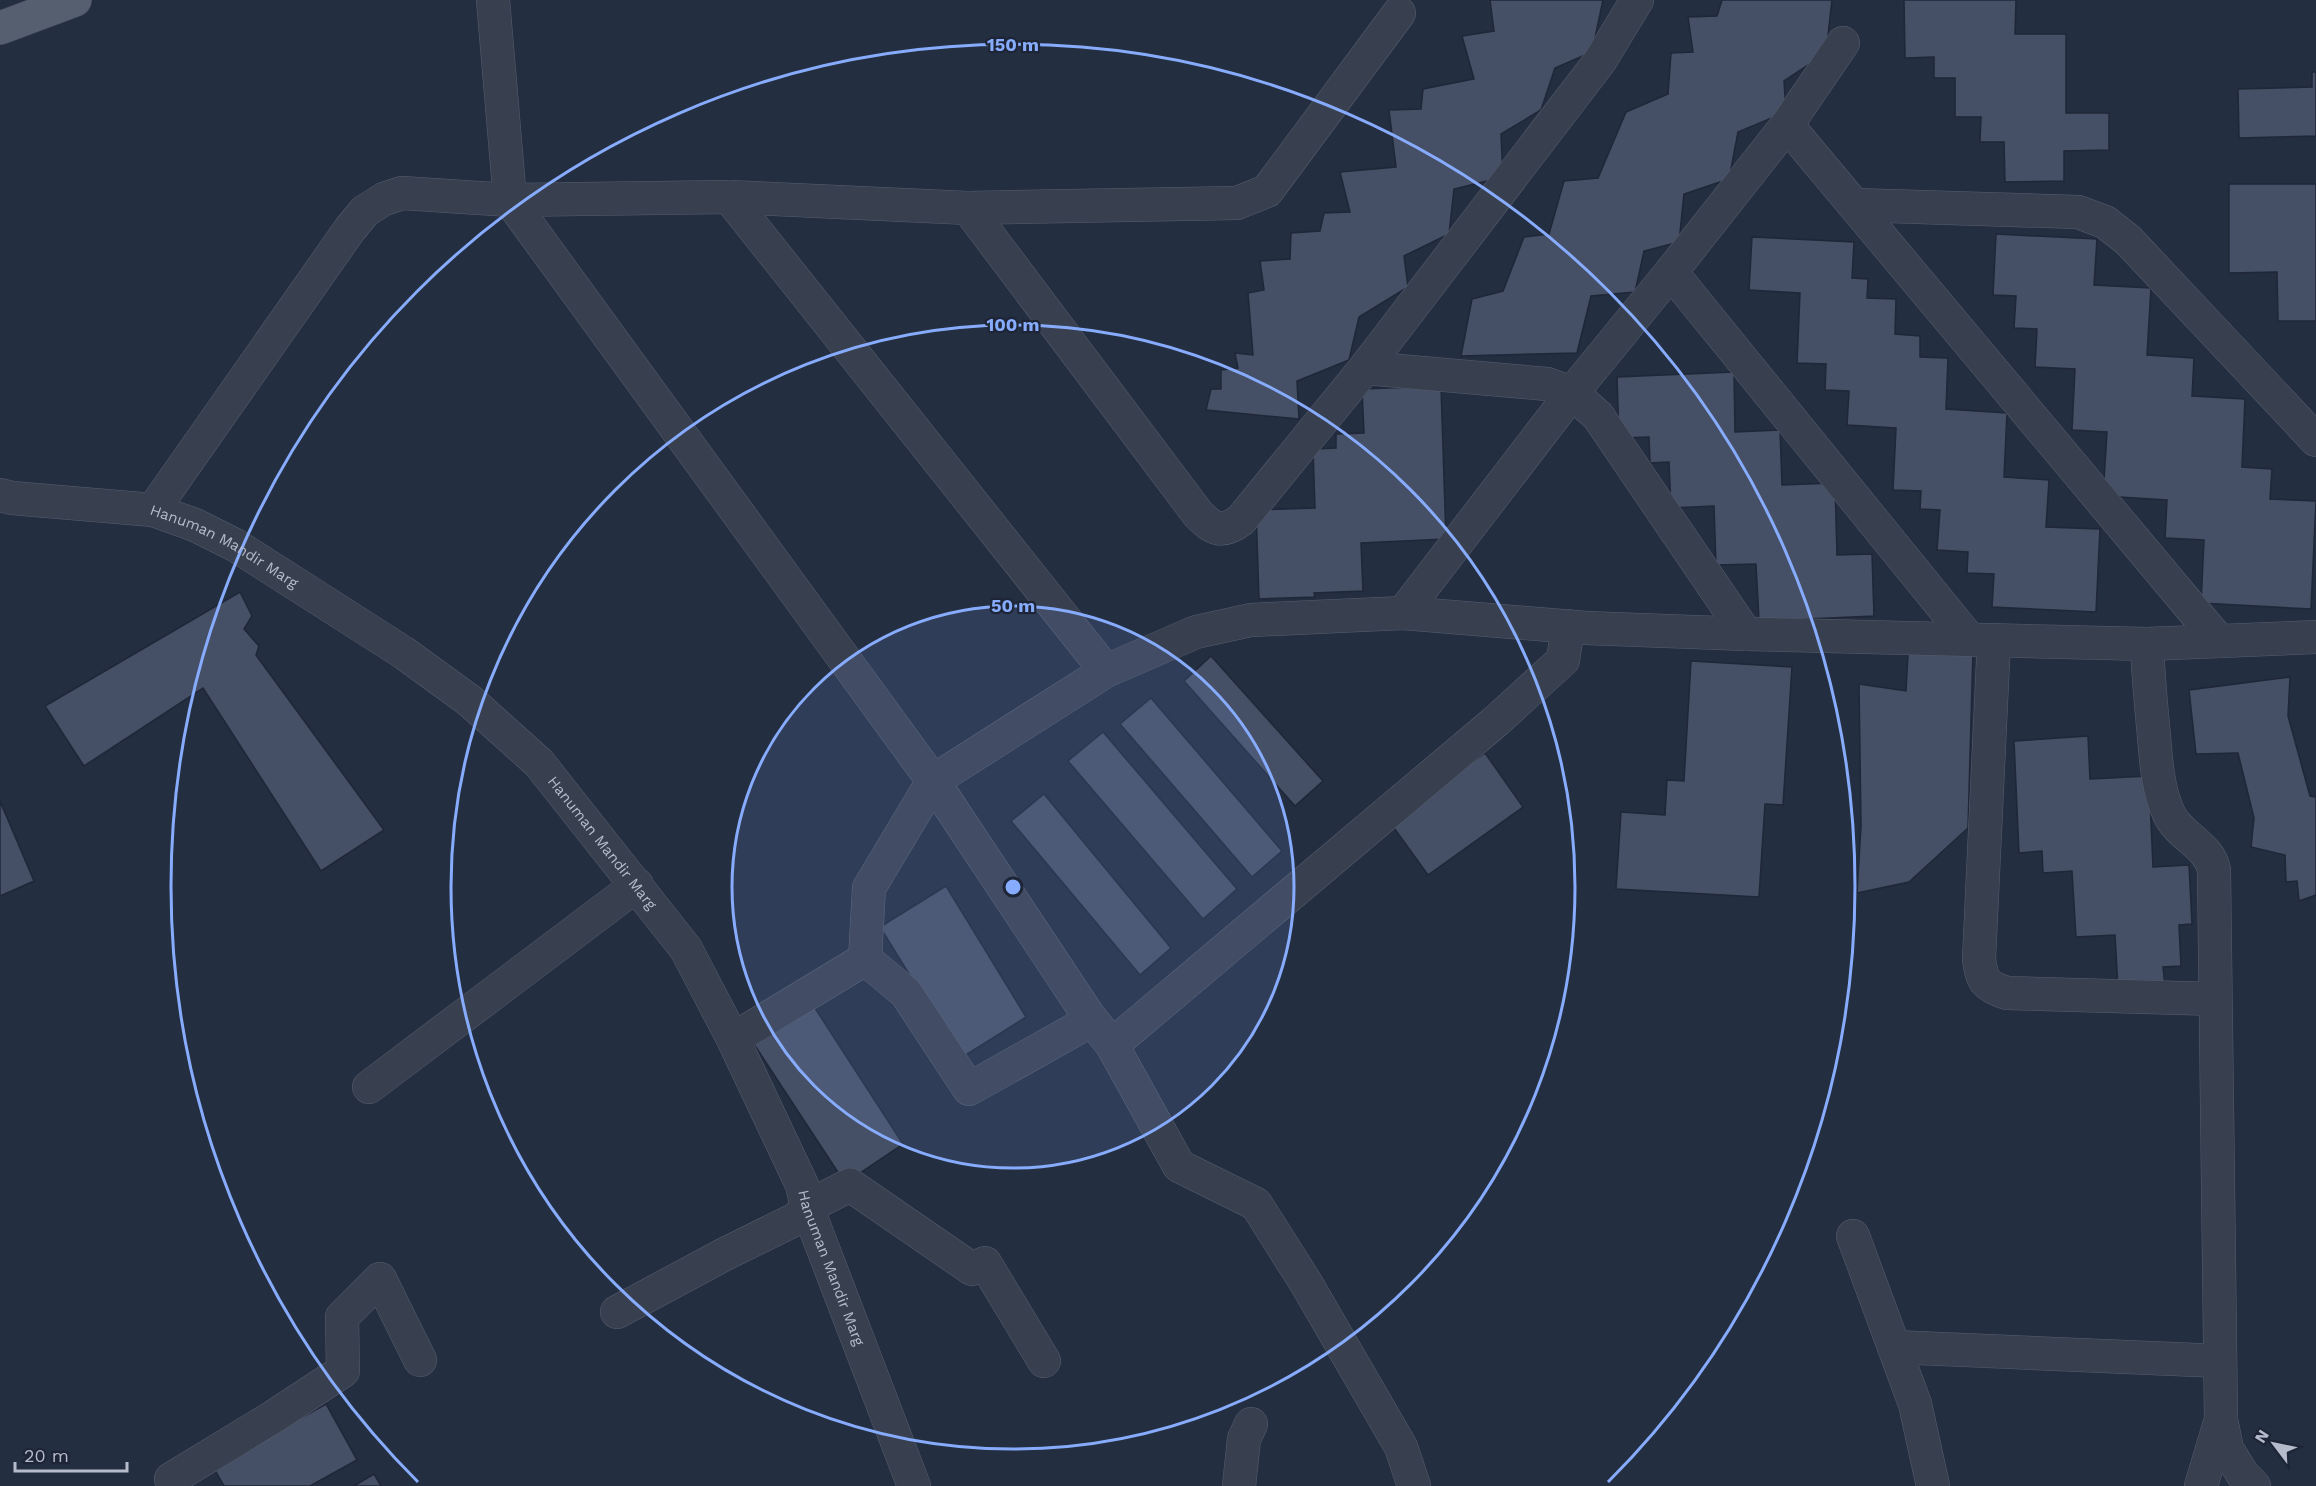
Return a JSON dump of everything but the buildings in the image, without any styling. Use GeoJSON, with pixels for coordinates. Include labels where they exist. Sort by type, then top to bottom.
{"type":"FeatureCollection","features":[{"type":"Feature","properties":{"kind":"main road"},"geometry":{"type":"LineString","coordinates":[[0,28],[58,3]]}},
{"type":"Feature","properties":{"kind":"street"},"geometry":{"type":"LineString","coordinates":[[493,0],[510,200],[933,781],[1092,1020],[1112,1045],[1179,1166],[1256,1204],[1306,1283],[1401,1447],[1414,1486]]}},
{"type":"Feature","properties":{"kind":"street"},"geometry":{"type":"LineString","coordinates":[[968,208],[1198,514],[1208,524],[1218,529],[1229,528],[1242,520],[1365,368],[1600,61],[1638,0]]}},
{"type":"Feature","properties":{"kind":"street"},"geometry":{"type":"LineString","coordinates":[[153,510],[350,229],[365,211],[384,199],[402,193],[510,200],[729,197],[968,208],[1237,203],[1267,191],[1399,13]]}},
{"type":"Feature","properties":{"kind":"street"},"geometry":{"type":"LineString","coordinates":[[1402,613],[1572,393],[1787,125],[1843,43]]}},
{"type":"Feature","properties":{"kind":"street"},"geometry":{"type":"LineString","coordinates":[[1787,125],[2219,641]]}},
{"type":"Feature","properties":{"kind":"street"},"geometry":{"type":"LineString","coordinates":[[729,197],[1106,671]]}},
{"type":"Feature","properties":{"kind":"street"},"geometry":{"type":"LineString","coordinates":[[1855,205],[2078,212],[2105,222],[2128,240],[2316,440]]}},
{"type":"Feature","properties":{"kind":"street"},"geometry":{"type":"LineString","coordinates":[[1671,272],[1982,640],[1979,959],[1981,976],[1991,987],[2007,993],[2215,999]]}},
{"type":"Feature","properties":{"kind":"street"},"geometry":{"type":"LineString","coordinates":[[1365,368],[1547,384],[1572,393],[1598,416],[1746,634]]}},
{"type":"Feature","properties":{"kind":"street","name":"Hanuman Mandir Marg"},"geometry":{"type":"LineString","coordinates":[[0,495],[12,498],[153,510],[195,525],[235,545],[404,653],[470,701],[539,763],[686,949],[733,1040],[802,1185],[807,1207],[914,1486]]}},
{"type":"Feature","properties":{"kind":"street"},"geometry":{"type":"LineString","coordinates":[[865,958],[869,888],[933,781],[1106,671],[1196,632],[1251,620],[1402,613],[1568,626],[1746,634],[2147,644],[2316,637]]}},
{"type":"Feature","properties":{"kind":"street"},"geometry":{"type":"LineString","coordinates":[[1112,1045],[1486,730],[1563,660],[1568,626]]}},
{"type":"Feature","properties":{"kind":"street"},"geometry":{"type":"LineString","coordinates":[[2147,644],[2157,771],[2164,804],[2179,830],[2213,862],[2221,1419],[2227,1449],[2243,1475],[2253,1486]]}},
{"type":"Feature","properties":{"kind":"street"},"geometry":{"type":"LineString","coordinates":[[369,1087],[637,885]]}},
{"type":"Feature","properties":{"kind":"street"},"geometry":{"type":"LineString","coordinates":[[865,958],[906,993],[969,1089],[1092,1020]]}},
{"type":"Feature","properties":{"kind":"street"},"geometry":{"type":"LineString","coordinates":[[733,1040],[865,958]]}},
{"type":"Feature","properties":{"kind":"street"},"geometry":{"type":"LineString","coordinates":[[617,1312],[795,1219],[807,1207],[850,1185],[972,1269],[985,1263],[1044,1361]]}},
{"type":"Feature","properties":{"kind":"street"},"geometry":{"type":"LineString","coordinates":[[1853,1236],[1915,1404],[1933,1486]]}},
{"type":"Feature","properties":{"kind":"street"},"geometry":{"type":"LineString","coordinates":[[168,1484],[343,1371],[342,1317],[380,1279],[420,1360]]}},
{"type":"Feature","properties":{"kind":"street"},"geometry":{"type":"LineString","coordinates":[[1894,1347],[2220,1361]]}},
{"type":"Feature","properties":{"kind":"street"},"geometry":{"type":"LineString","coordinates":[[2201,1486],[2221,1419]]}},
{"type":"Feature","properties":{"kind":"street"},"geometry":{"type":"LineString","coordinates":[[1239,1486],[1244,1439],[1251,1424]]}}]}
